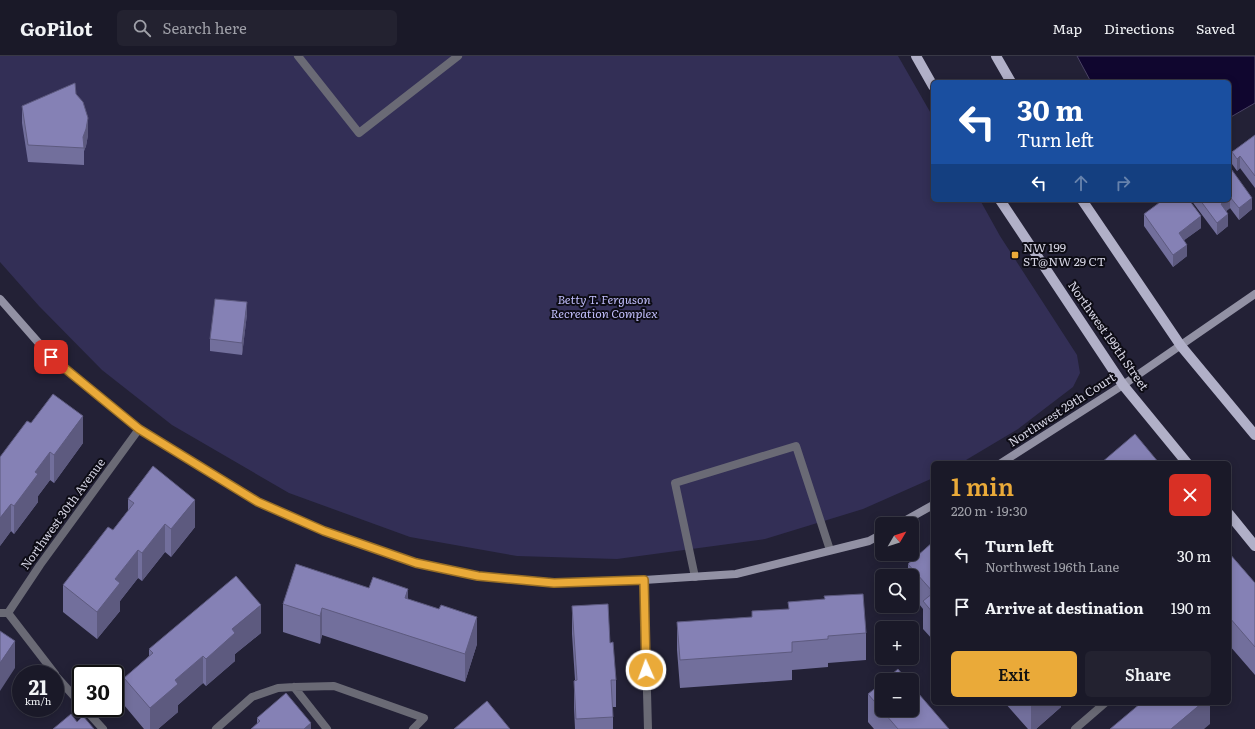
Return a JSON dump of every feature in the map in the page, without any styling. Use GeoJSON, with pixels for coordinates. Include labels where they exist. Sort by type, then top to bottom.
{"type":"FeatureCollection","features":[{"type":"Feature","properties":{"kind":"main road"},"geometry":{"type":"LineString","coordinates":[[916,56],[931,82]]}},
{"type":"Feature","properties":{"kind":"main road"},"geometry":{"type":"LineString","coordinates":[[996,56],[1010,80]]}},
{"type":"Feature","properties":{"kind":"main road","name":"Northwest 199th Street"},"geometry":{"type":"LineString","coordinates":[[1001,202],[1123,385],[1185,461]]}},
{"type":"Feature","properties":{"kind":"main road"},"geometry":{"type":"LineString","coordinates":[[1083,202],[1181,346],[1255,435]]}},
{"type":"Feature","properties":{"kind":"main road"},"geometry":{"type":"LineString","coordinates":[[1231,516],[1255,546]]}},
{"type":"Feature","properties":{"kind":"street"},"geometry":{"type":"LineString","coordinates":[[298,56],[359,133],[458,56]]}},
{"type":"Feature","properties":{"kind":"street","name":"Northwest 29th Court"},"geometry":{"type":"LineString","coordinates":[[1004,461],[1123,385],[1255,294]]}},
{"type":"Feature","properties":{"kind":"street"},"geometry":{"type":"LineString","coordinates":[[0,299],[51,357],[139,429],[258,502],[324,531],[416,563],[478,576],[554,583],[644,580],[736,574],[869,541],[875,538]]}},
{"type":"Feature","properties":{"kind":"street","name":"Northwest 30th Avenue"},"geometry":{"type":"LineString","coordinates":[[4,613],[139,429]]}},
{"type":"Feature","properties":{"kind":"street"},"geometry":{"type":"LineString","coordinates":[[695,577],[674,483],[796,446],[830,550]]}},
{"type":"Feature","properties":{"kind":"street"},"geometry":{"type":"LineString","coordinates":[[912,517],[931,506]]}},
{"type":"Feature","properties":{"kind":"street"},"geometry":{"type":"LineString","coordinates":[[644,580],[648,729]]}},
{"type":"Feature","properties":{"kind":"street"},"geometry":{"type":"LineString","coordinates":[[4,613],[47,665]]}},
{"type":"Feature","properties":{"kind":"street"},"geometry":{"type":"LineString","coordinates":[[64,684],[72,694]]}},
{"type":"Feature","properties":{"kind":"street"},"geometry":{"type":"LineString","coordinates":[[216,729],[252,697],[278,688],[334,686],[424,718],[413,729]]}},
{"type":"Feature","properties":{"kind":"street"},"geometry":{"type":"LineString","coordinates":[[294,687],[327,729]]}},
{"type":"Feature","properties":{"kind":"street"},"geometry":{"type":"LineString","coordinates":[[1075,729],[1102,705]]}},
{"type":"Feature","properties":{"kind":"street"},"geometry":{"type":"LineString","coordinates":[[92,717],[103,729]]}},
{"type":"Feature","properties":{"kind":"green space","name":"Betty T. Ferguson Recreation Complex"},"geometry":{"type":"Polygon","coordinates":[[[0,56],[898,56],[931,114],[931,202],[981,202],[1000,236],[1077,355],[1080,373],[1073,387],[1018,429],[964,461],[931,461],[931,479],[863,509],[765,539],[617,559],[517,556],[410,537],[289,493],[172,425],[102,370],[39,306],[0,262],[0,56]]]}},
{"type":"Feature","properties":{"kind":"shaded area"},"geometry":{"type":"Polygon","coordinates":[[[1077,56],[1255,56],[1255,103],[1231,117],[1231,80],[1090,80],[1077,56]]]}},
{"type":"Feature","properties":{"kind":"building"},"geometry":{"type":"Polygon","coordinates":[[[75,83],[76,94],[83,102],[88,118],[83,137],[84,148],[28,145],[22,106],[75,83]]]}},
{"type":"Feature","properties":{"kind":"building"},"geometry":{"type":"Polygon","coordinates":[[[1255,135],[1255,176],[1240,156],[1237,159],[1232,152],[1255,135]]]}},
{"type":"Feature","properties":{"kind":"building"},"geometry":{"type":"Polygon","coordinates":[[[1231,169],[1252,198],[1239,208],[1231,198],[1231,169]]]}},
{"type":"Feature","properties":{"kind":"building"},"geometry":{"type":"Polygon","coordinates":[[[1160,202],[1190,202],[1201,216],[1179,233],[1187,245],[1173,255],[1144,214],[1160,202]]]}},
{"type":"Feature","properties":{"kind":"building"},"geometry":{"type":"Polygon","coordinates":[[[1201,202],[1224,202],[1221,204],[1228,214],[1217,223],[1201,202]]]}},
{"type":"Feature","properties":{"kind":"building"},"geometry":{"type":"Polygon","coordinates":[[[215,299],[247,302],[242,343],[210,339],[215,299]]]}},
{"type":"Feature","properties":{"kind":"building"},"geometry":{"type":"Polygon","coordinates":[[[53,394],[83,416],[54,455],[50,452],[35,472],[38,474],[14,506],[11,504],[0,518],[0,457],[27,421],[31,423],[53,394]]]}},
{"type":"Feature","properties":{"kind":"building"},"geometry":{"type":"Polygon","coordinates":[[[1135,434],[1157,461],[1103,461],[1135,434]]]}},
{"type":"Feature","properties":{"kind":"building"},"geometry":{"type":"Polygon","coordinates":[[[153,466],[195,500],[171,529],[165,524],[142,553],[138,550],[115,579],[120,583],[97,612],[63,585],[108,527],[113,530],[134,503],[128,499],[153,466]]]}},
{"type":"Feature","properties":{"kind":"building"},"geometry":{"type":"Polygon","coordinates":[[[931,544],[931,590],[919,576],[919,569],[912,569],[908,564],[911,561],[919,561],[919,554],[931,544]]]}},
{"type":"Feature","properties":{"kind":"building"},"geometry":{"type":"Polygon","coordinates":[[[1231,555],[1255,583],[1255,647],[1231,619],[1231,555]]]}},
{"type":"Feature","properties":{"kind":"building"},"geometry":{"type":"Polygon","coordinates":[[[296,564],[369,588],[373,577],[408,589],[405,598],[439,609],[441,605],[477,617],[465,654],[322,608],[320,616],[283,604],[296,564]]]}},
{"type":"Feature","properties":{"kind":"building"},"geometry":{"type":"Polygon","coordinates":[[[236,576],[261,605],[232,629],[235,633],[206,659],[203,656],[175,680],[178,684],[150,708],[124,678],[153,653],[149,649],[236,576]]]}},
{"type":"Feature","properties":{"kind":"building"},"geometry":{"type":"Polygon","coordinates":[[[863,594],[866,633],[828,636],[828,639],[792,642],[792,652],[680,660],[677,622],[752,617],[752,611],[789,609],[788,602],[825,599],[824,596],[863,594]]]}},
{"type":"Feature","properties":{"kind":"building"},"geometry":{"type":"Polygon","coordinates":[[[931,595],[931,611],[923,601],[931,595]]]}},
{"type":"Feature","properties":{"kind":"building"},"geometry":{"type":"Polygon","coordinates":[[[608,604],[610,643],[613,642],[616,680],[611,680],[613,717],[576,719],[574,681],[577,680],[572,606],[608,604]]]}},
{"type":"Feature","properties":{"kind":"building"},"geometry":{"type":"Polygon","coordinates":[[[0,631],[15,641],[0,663],[0,631]]]}},
{"type":"Feature","properties":{"kind":"building"},"geometry":{"type":"Polygon","coordinates":[[[898,669],[901,673],[893,673],[898,669]]]}},
{"type":"Feature","properties":{"kind":"building"},"geometry":{"type":"Polygon","coordinates":[[[875,688],[875,702],[868,694],[875,688]]]}},
{"type":"Feature","properties":{"kind":"building"},"geometry":{"type":"Polygon","coordinates":[[[286,693],[311,723],[304,729],[251,729],[260,721],[257,718],[286,693]]]}},
{"type":"Feature","properties":{"kind":"building"},"geometry":{"type":"Polygon","coordinates":[[[919,694],[949,729],[898,729],[888,717],[919,717],[919,694]]]}},
{"type":"Feature","properties":{"kind":"building"},"geometry":{"type":"Polygon","coordinates":[[[487,701],[510,729],[454,729],[487,701]]]}},
{"type":"Feature","properties":{"kind":"building"},"geometry":{"type":"Polygon","coordinates":[[[1139,705],[1200,705],[1171,729],[1110,729],[1139,705]]]}},
{"type":"Feature","properties":{"kind":"building"},"geometry":{"type":"Polygon","coordinates":[[[71,714],[77,722],[84,717],[94,729],[53,729],[71,714]]]}},
{"type":"Feature","properties":{"kind":"place","name":"NW 199 ST@NW 29 CT"},"geometry":{"type":"Point","coordinates":[1015,255]}},
{"type":"Feature","properties":{"kind":"route"},"geometry":{"type":"LineString","coordinates":[[51,357],[139,429],[258,502],[324,531],[416,563],[478,576],[554,583],[644,580],[646,670]]}}]}
